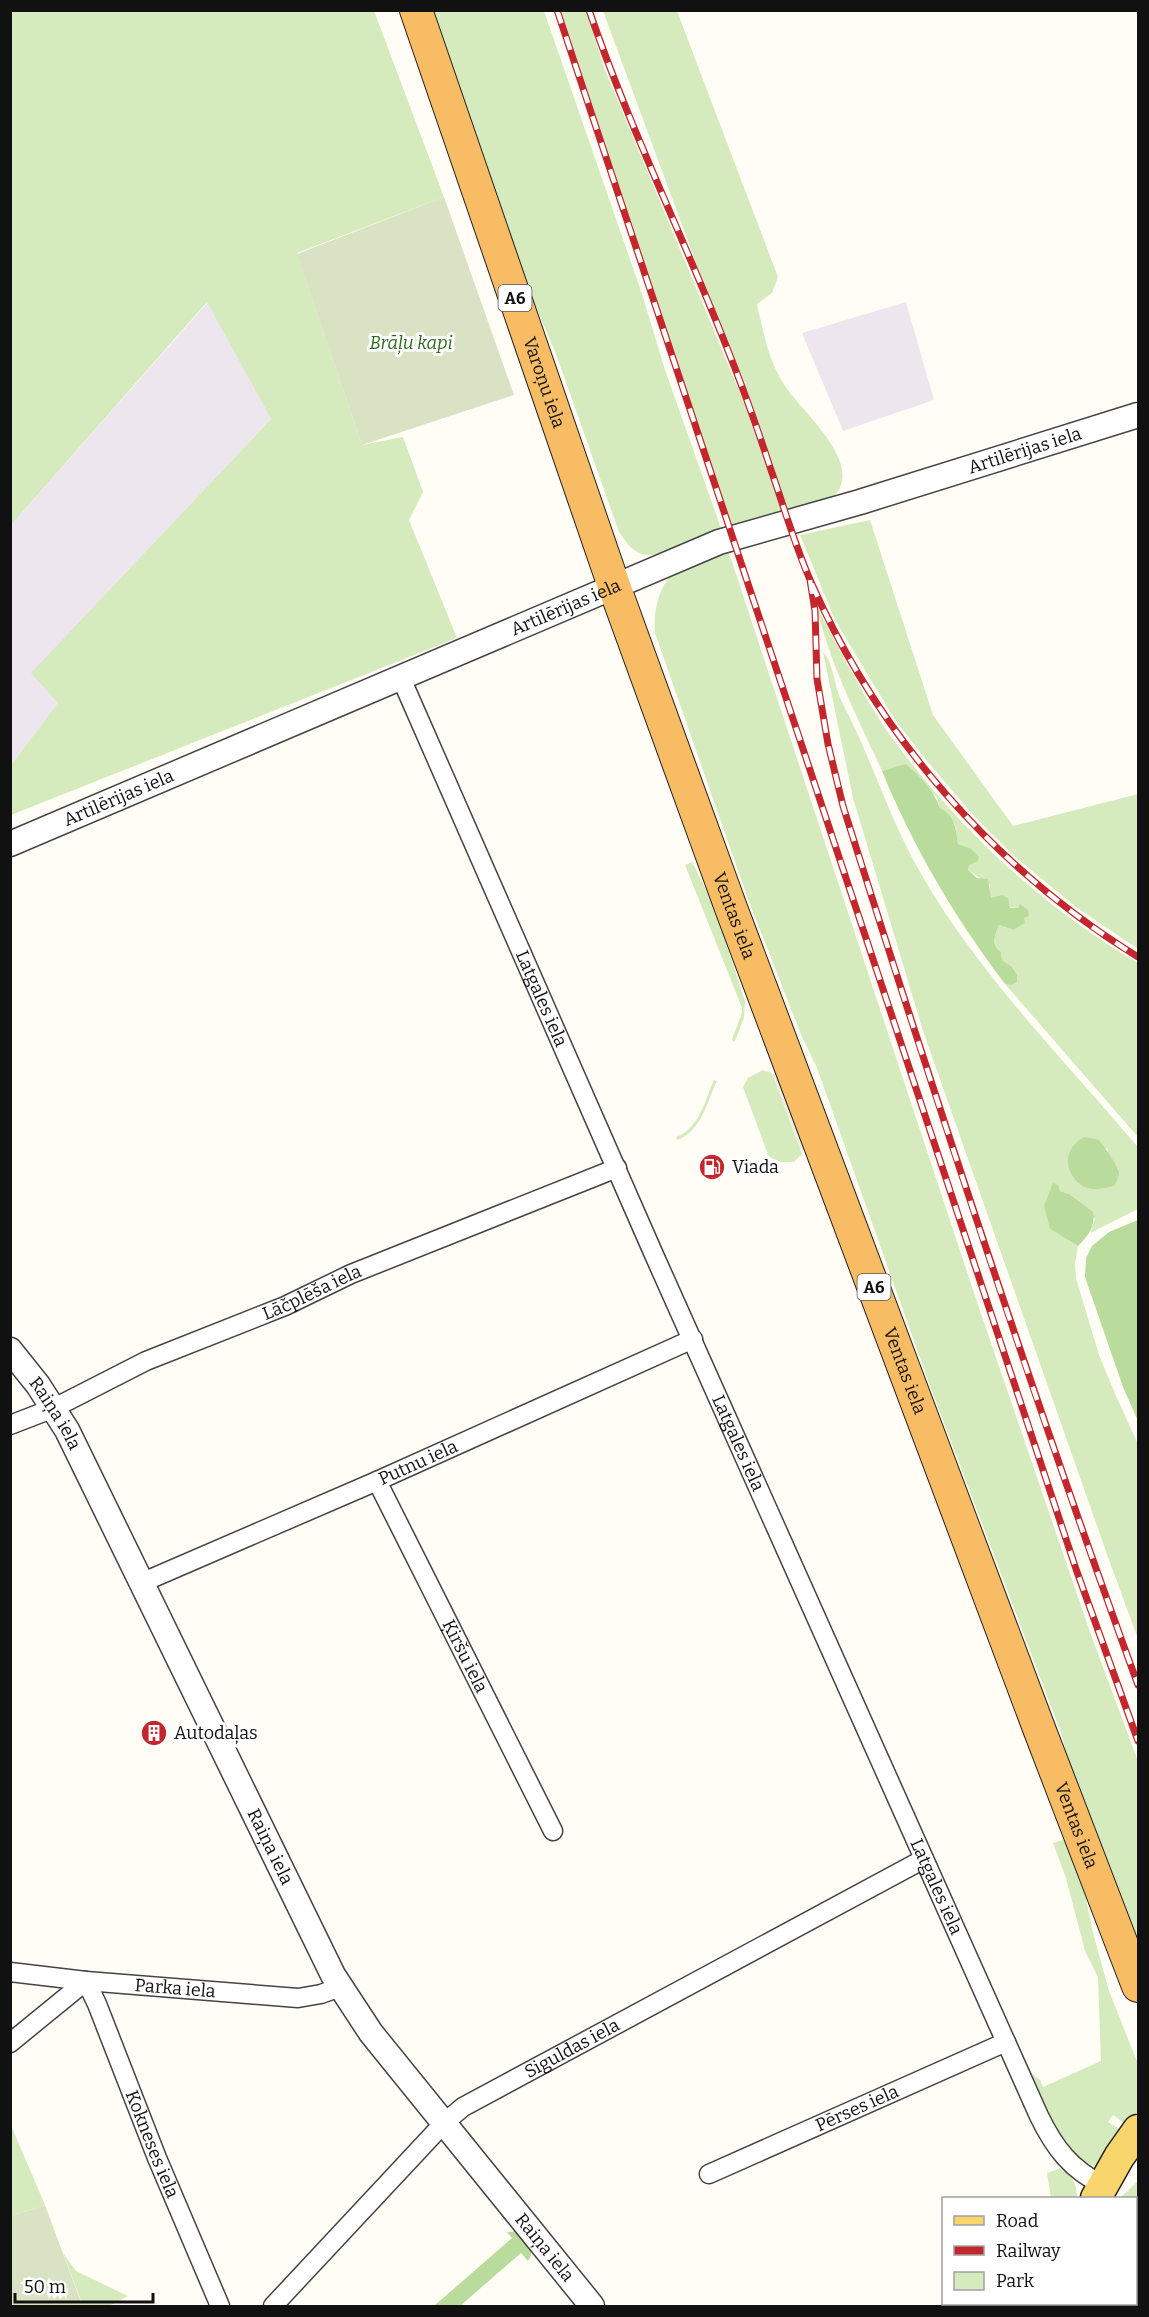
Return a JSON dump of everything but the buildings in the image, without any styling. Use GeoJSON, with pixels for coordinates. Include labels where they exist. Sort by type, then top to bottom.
{"type":"FeatureCollection","features":[{"type":"Feature","properties":{"kind":"highway","name":"Varoņu iela"},"geometry":{"type":"LineString","coordinates":[[416,10],[615,586]]}},
{"type":"Feature","properties":{"kind":"highway","name":"Ventas iela"},"geometry":{"type":"LineString","coordinates":[[615,586],[731,908],[1138,1986]]}},
{"type":"Feature","properties":{"kind":"main road"},"geometry":{"type":"LineString","coordinates":[[1099,2192],[1119,2157],[1138,2140]]}},
{"type":"Feature","properties":{"kind":"street","name":"Artilērijas iela"},"geometry":{"type":"LineString","coordinates":[[10,844],[719,542],[860,502],[1138,415]]}},
{"type":"Feature","properties":{"kind":"street","name":"Latgales iela"},"geometry":{"type":"LineString","coordinates":[[401,678],[655,1257],[1050,2139],[1099,2192]]}},
{"type":"Feature","properties":{"kind":"street","name":"Lāčplēša iela"},"geometry":{"type":"LineString","coordinates":[[10,1425],[54,1408],[146,1361],[285,1306],[351,1274],[617,1168]]}},
{"type":"Feature","properties":{"kind":"street","name":"Putnu iela"},"geometry":{"type":"LineString","coordinates":[[141,1583],[377,1481],[693,1339]]}},
{"type":"Feature","properties":{"kind":"street","name":"Raiņa iela"},"geometry":{"type":"LineString","coordinates":[[10,1350],[54,1408],[67,1430],[340,1987],[371,2033],[592,2307]]}},
{"type":"Feature","properties":{"kind":"street","name":"Ķiršu iela"},"geometry":{"type":"LineString","coordinates":[[377,1481],[553,1831]]}},
{"type":"Feature","properties":{"kind":"street","name":"Siguldas iela"},"geometry":{"type":"LineString","coordinates":[[273,2307],[444,2123],[482,2096],[924,1859]]}},
{"type":"Feature","properties":{"kind":"street","name":"Parka iela"},"geometry":{"type":"LineString","coordinates":[[10,1972],[86,1981],[298,1998],[321,1994],[340,1987]]}},
{"type":"Feature","properties":{"kind":"street"},"geometry":{"type":"LineString","coordinates":[[10,2043],[86,1981]]}},
{"type":"Feature","properties":{"kind":"street","name":"Kokneses iela"},"geometry":{"type":"LineString","coordinates":[[86,1981],[220,2307]]}},
{"type":"Feature","properties":{"kind":"street","name":"Pērses iela"},"geometry":{"type":"LineString","coordinates":[[709,2174],[1006,2042]]}},
{"type":"Feature","properties":{"kind":"shaded area"},"geometry":{"type":"Polygon","coordinates":[[[208,302],[271,419],[32,673],[59,702],[11,765],[11,525],[208,302]]]}},
{"type":"Feature","properties":{"kind":"shaded area"},"geometry":{"type":"Polygon","coordinates":[[[906,302],[934,400],[843,431],[802,333],[906,302]]]}},
{"type":"Feature","properties":{"kind":"shaded area"},"geometry":{"type":"Polygon","coordinates":[[[772,1073],[778,1078],[804,1147],[802,1154],[772,1073]]]}},
{"type":"Feature","properties":{"kind":"green space"},"geometry":{"type":"Polygon","coordinates":[[[11,11],[374,11],[444,197],[297,253],[362,445],[403,437],[423,492],[409,520],[457,638],[11,815],[11,765],[58,703],[31,673],[271,419],[207,302],[11,525],[11,11]]]}},
{"type":"Feature","properties":{"kind":"green space"},"geometry":{"type":"Polygon","coordinates":[[[431,11],[544,11],[722,531],[671,551],[650,555],[635,550],[619,532],[556,354],[505,226],[431,11]]]}},
{"type":"Feature","properties":{"kind":"green space"},"geometry":{"type":"Polygon","coordinates":[[[561,11],[586,11],[605,70],[745,405],[782,513],[738,527],[731,526],[561,11]]]}},
{"type":"Feature","properties":{"kind":"green space"},"geometry":{"type":"Polygon","coordinates":[[[603,11],[677,11],[778,277],[772,293],[757,304],[771,357],[785,386],[827,437],[842,468],[842,482],[832,498],[788,512],[603,11]]]}},
{"type":"Feature","properties":{"kind":"green space","name":"Brāļu kapi"},"geometry":{"type":"Polygon","coordinates":[[[444,197],[514,395],[362,445],[297,254],[444,197]]]}},
{"type":"Feature","properties":{"kind":"green space"},"geometry":{"type":"Polygon","coordinates":[[[870,520],[933,715],[1013,826],[1138,794],[1138,949],[1076,907],[1015,857],[973,815],[895,720],[835,620],[800,535],[870,520]]]}},
{"type":"Feature","properties":{"kind":"green space"},"geometry":{"type":"Polygon","coordinates":[[[728,550],[978,1305],[1091,1635],[1138,1761],[1138,1950],[1077,1791],[1061,1733],[929,1383],[817,1068],[802,1037],[748,899],[655,633],[656,607],[662,589],[672,574],[679,569],[728,550]]]}},
{"type":"Feature","properties":{"kind":"green space"},"geometry":{"type":"Polygon","coordinates":[[[817,608],[881,722],[945,804],[1035,891],[1102,941],[1138,963],[1138,1137],[1005,984],[1011,985],[1011,966],[1002,960],[1001,952],[995,946],[994,940],[999,925],[1012,930],[1025,923],[1018,908],[991,899],[990,885],[968,870],[970,848],[958,844],[955,824],[940,808],[937,798],[906,765],[882,771],[837,671],[817,608]]]}},
{"type":"Feature","properties":{"kind":"green space"},"geometry":{"type":"Polygon","coordinates":[[[823,652],[829,662],[839,696],[899,830],[942,909],[1022,1014],[1138,1147],[1138,1209],[1090,1233],[1095,1219],[1069,1194],[1060,1191],[1050,1229],[1078,1246],[1075,1264],[1076,1278],[1099,1355],[1138,1444],[1138,1639],[923,1031],[853,798],[823,652]],[[1107,1148],[1068,1166],[1119,1170],[1109,1157],[1107,1148]]]}},
{"type":"Feature","properties":{"kind":"green space"},"geometry":{"type":"Polygon","coordinates":[[[906,764],[926,784],[940,808],[952,819],[958,844],[970,848],[979,857],[978,861],[969,865],[968,870],[977,878],[988,879],[991,898],[1002,895],[1008,898],[1010,908],[1018,908],[1020,904],[1028,910],[1029,916],[1024,918],[1025,923],[1013,930],[999,925],[995,936],[994,943],[1001,952],[1002,960],[1011,966],[1017,975],[1017,982],[1011,985],[1005,984],[969,934],[936,881],[907,827],[882,771],[906,764]]]}},
{"type":"Feature","properties":{"kind":"green space"},"geometry":{"type":"Polygon","coordinates":[[[692,862],[713,903],[745,1001],[744,1018],[733,1042],[742,1008],[685,865],[692,862]]]}},
{"type":"Feature","properties":{"kind":"green space"},"geometry":{"type":"Polygon","coordinates":[[[763,1070],[772,1073],[802,1154],[794,1162],[781,1162],[769,1157],[743,1087],[748,1078],[763,1070]]]}},
{"type":"Feature","properties":{"kind":"green space"},"geometry":{"type":"Polygon","coordinates":[[[714,1080],[717,1081],[698,1123],[685,1136],[677,1140],[676,1137],[684,1133],[696,1121],[714,1080]]]}},
{"type":"Feature","properties":{"kind":"green space"},"geometry":{"type":"Polygon","coordinates":[[[1084,1137],[1098,1140],[1113,1160],[1119,1172],[1114,1186],[1097,1189],[1085,1187],[1071,1173],[1068,1166],[1069,1153],[1072,1147],[1084,1137]]]}},
{"type":"Feature","properties":{"kind":"green space"},"geometry":{"type":"Polygon","coordinates":[[[1053,1183],[1058,1185],[1060,1191],[1069,1194],[1093,1212],[1094,1217],[1090,1230],[1078,1246],[1050,1229],[1044,1206],[1053,1183]]]}},
{"type":"Feature","properties":{"kind":"green space"},"geometry":{"type":"Polygon","coordinates":[[[1138,1220],[1138,1421],[1123,1387],[1085,1277],[1086,1258],[1092,1246],[1109,1232],[1138,1220]]]}},
{"type":"Feature","properties":{"kind":"green space"},"geometry":{"type":"Polygon","coordinates":[[[1067,1841],[1080,1870],[1093,1933],[1109,1991],[1138,2064],[1138,2110],[1131,2128],[1113,2115],[1108,2122],[1127,2134],[1109,2155],[1097,2164],[1086,2164],[1074,2155],[1063,2141],[1042,2105],[1022,2060],[1025,2059],[1032,2074],[1040,2080],[1043,2087],[1101,2061],[1098,1977],[1085,1951],[1066,1878],[1053,1843],[1067,1841]]]}},
{"type":"Feature","properties":{"kind":"green space"},"geometry":{"type":"Polygon","coordinates":[[[10,2123],[45,2205],[11,2216],[10,2216],[10,2123]]]}},
{"type":"Feature","properties":{"kind":"green space"},"geometry":{"type":"Polygon","coordinates":[[[1061,2168],[1069,2174],[1074,2181],[1077,2197],[1051,2197],[1047,2173],[1061,2168]]]}},
{"type":"Feature","properties":{"kind":"green space"},"geometry":{"type":"Polygon","coordinates":[[[1138,2181],[1138,2202],[1137,2197],[1121,2197],[1138,2181]]]}},
{"type":"Feature","properties":{"kind":"green space"},"geometry":{"type":"Polygon","coordinates":[[[45,2205],[81,2302],[67,2306],[11,2306],[11,2216],[45,2205]]]}},
{"type":"Feature","properties":{"kind":"green space"},"geometry":{"type":"Polygon","coordinates":[[[518,2231],[531,2247],[531,2256],[528,2261],[521,2253],[460,2306],[434,2306],[512,2238],[507,2232],[518,2231]]]}},
{"type":"Feature","properties":{"kind":"green space"},"geometry":{"type":"Polygon","coordinates":[[[63,2253],[76,2271],[128,2296],[109,2306],[67,2306],[81,2301],[63,2253]]]}},
{"type":"Feature","properties":{"kind":"railway"},"geometry":{"type":"LineString","coordinates":[[557,10],[1076,1569],[1138,1741]]}},
{"type":"Feature","properties":{"kind":"railway"},"geometry":{"type":"LineString","coordinates":[[589,10],[621,95],[737,375],[805,568],[838,639],[870,693],[906,745],[946,794],[989,840],[1036,883],[1086,922],[1138,957]]}},
{"type":"Feature","properties":{"kind":"railway"},"geometry":{"type":"LineString","coordinates":[[810,580],[815,611],[817,679],[828,744],[843,806],[986,1247],[1060,1467],[1138,1685]]}},
{"type":"Feature","properties":{"kind":"place","name":"Viada"},"geometry":{"type":"Point","coordinates":[712,1167]}},
{"type":"Feature","properties":{"kind":"place","name":"Autodaļas"},"geometry":{"type":"Point","coordinates":[154,1733]}}]}
